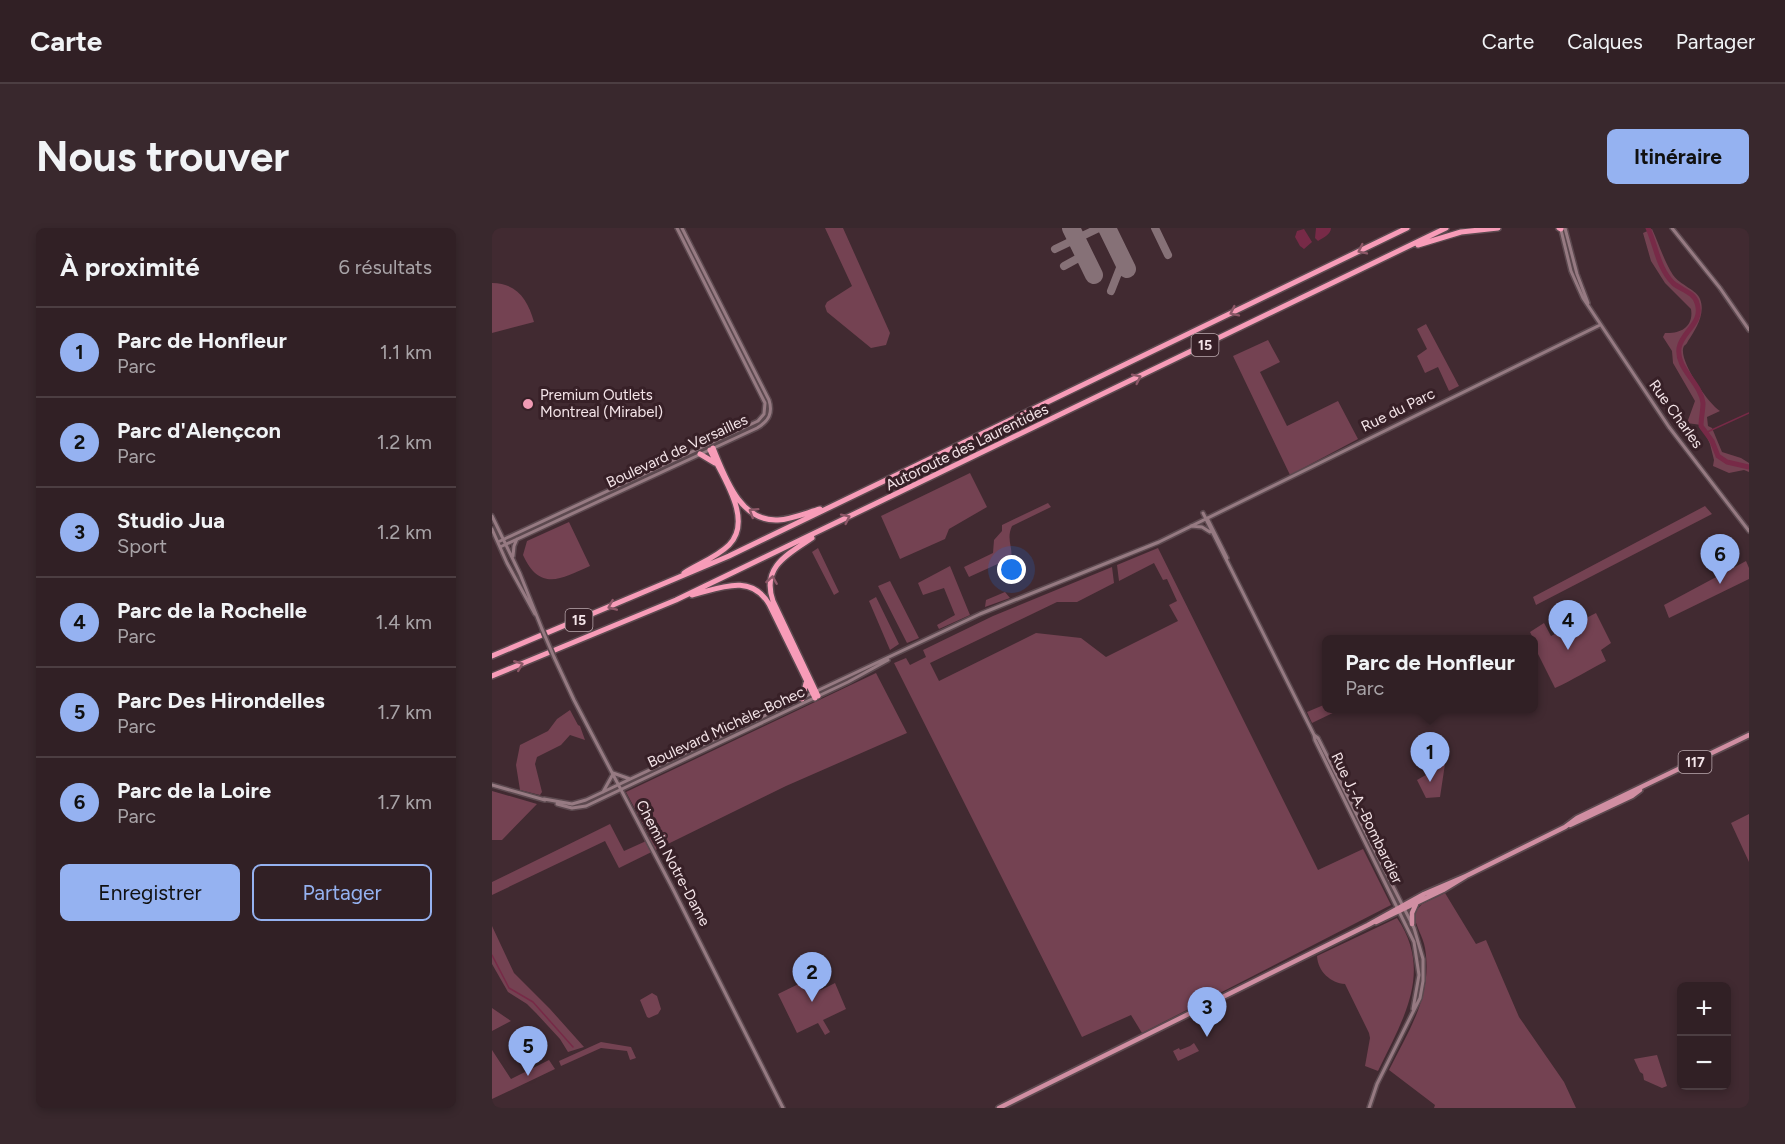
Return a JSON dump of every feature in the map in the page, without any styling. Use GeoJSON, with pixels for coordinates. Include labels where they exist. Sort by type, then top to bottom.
{"type":"FeatureCollection","features":[{"type":"Feature","properties":{"kind":"highway","name":"Autoroute des Laurentides"},"geometry":{"type":"LineString","coordinates":[[492,676],[676,600],[1446,228]]}},
{"type":"Feature","properties":{"kind":"highway"},"geometry":{"type":"LineString","coordinates":[[1399,251],[1453,234],[1498,228]]}},
{"type":"Feature","properties":{"kind":"highway","name":"Autoroute des Laurentides"},"geometry":{"type":"LineString","coordinates":[[492,656],[729,556],[1405,229]]}},
{"type":"Feature","properties":{"kind":"highway"},"geometry":{"type":"LineString","coordinates":[[670,582],[723,550],[732,542],[737,533],[738,511],[710,446]]}},
{"type":"Feature","properties":{"kind":"highway"},"geometry":{"type":"LineString","coordinates":[[710,446],[740,502],[758,517],[782,520],[836,505]]}},
{"type":"Feature","properties":{"kind":"highway"},"geometry":{"type":"LineString","coordinates":[[700,454],[716,464]]}},
{"type":"Feature","properties":{"kind":"highway"},"geometry":{"type":"LineString","coordinates":[[815,695],[772,598],[770,582],[775,568],[783,558],[827,528]]}},
{"type":"Feature","properties":{"kind":"highway"},"geometry":{"type":"LineString","coordinates":[[676,600],[730,585],[745,586],[758,591],[769,604],[806,683],[815,695]]}},
{"type":"Feature","properties":{"kind":"highway"},"geometry":{"type":"LineString","coordinates":[[802,699],[806,683]]}},
{"type":"Feature","properties":{"kind":"main road","name":"117"},"geometry":{"type":"LineString","coordinates":[[999,1108],[1368,925],[1453,880],[1466,876],[1565,827],[1584,814],[1749,735]]}},
{"type":"Feature","properties":{"kind":"main road","name":"117"},"geometry":{"type":"LineString","coordinates":[[1401,908],[1455,884],[1466,876]]}},
{"type":"Feature","properties":{"kind":"main road"},"geometry":{"type":"LineString","coordinates":[[1412,924],[1412,913],[1418,902]]}},
{"type":"Feature","properties":{"kind":"street","name":"Boulevard de Versailles"},"geometry":{"type":"LineString","coordinates":[[500,547],[700,454],[710,446],[759,420],[764,414],[766,406],[677,228]]}},
{"type":"Feature","properties":{"kind":"street","name":"Boulevard de Versailles"},"geometry":{"type":"LineString","coordinates":[[498,542],[763,424],[769,416],[771,407],[682,228]]}},
{"type":"Feature","properties":{"kind":"street","name":"Rue Charles"},"geometry":{"type":"LineString","coordinates":[[1563,228],[1573,278],[1581,295],[1669,427],[1749,531]]}},
{"type":"Feature","properties":{"kind":"street"},"geometry":{"type":"LineString","coordinates":[[1672,228],[1720,288],[1749,330]]}},
{"type":"Feature","properties":{"kind":"street","name":"Rue du Parc"},"geometry":{"type":"LineString","coordinates":[[1206,518],[1600,325]]}},
{"type":"Feature","properties":{"kind":"street","name":"Chemin Notre-Dame"},"geometry":{"type":"LineString","coordinates":[[492,516],[574,700],[783,1108]]}},
{"type":"Feature","properties":{"kind":"street","name":"Boulevard Michèle-Bohec"},"geometry":{"type":"LineString","coordinates":[[492,785],[569,808],[578,808],[980,614],[1159,542],[1206,518]]}},
{"type":"Feature","properties":{"kind":"street","name":"Rue J.-A.-Bombardier"},"geometry":{"type":"LineString","coordinates":[[1206,518],[1401,908]]}},
{"type":"Feature","properties":{"kind":"street","name":"Rue J.-A.-Bombardier"},"geometry":{"type":"LineString","coordinates":[[1206,518],[1229,565]]}},
{"type":"Feature","properties":{"kind":"street"},"geometry":{"type":"LineString","coordinates":[[1190,526],[1201,526],[1211,532]]}},
{"type":"Feature","properties":{"kind":"street","name":"Chemin Notre-Dame"},"geometry":{"type":"LineString","coordinates":[[492,529],[542,629]]}},
{"type":"Feature","properties":{"kind":"street"},"geometry":{"type":"LineString","coordinates":[[513,559],[513,548],[518,538]]}},
{"type":"Feature","properties":{"kind":"street","name":"Boulevard Michèle-Bohec"},"geometry":{"type":"LineString","coordinates":[[544,800],[576,804],[620,787],[632,779],[815,695]]}},
{"type":"Feature","properties":{"kind":"street"},"geometry":{"type":"LineString","coordinates":[[602,793],[613,773],[632,779]]}},
{"type":"Feature","properties":{"kind":"street"},"geometry":{"type":"LineString","coordinates":[[1369,1108],[1377,1084],[1420,998],[1424,975],[1422,951],[1412,924],[1401,908]]}},
{"type":"Feature","properties":{"kind":"street"},"geometry":{"type":"LineString","coordinates":[[1401,908],[1414,942],[1419,965],[1418,989],[1410,1019]]}},
{"type":"Feature","properties":{"kind":"shaded area"},"geometry":{"type":"Polygon","coordinates":[[[825,228],[843,228],[890,333],[886,345],[871,348],[827,312],[825,306],[827,302],[852,286],[825,228]]]}},
{"type":"Feature","properties":{"kind":"shaded area"},"geometry":{"type":"Polygon","coordinates":[[[1316,228],[1331,228],[1331,230],[1318,241],[1315,238],[1316,228]]]}},
{"type":"Feature","properties":{"kind":"shaded area"},"geometry":{"type":"Polygon","coordinates":[[[1304,229],[1312,242],[1304,249],[1295,237],[1297,231],[1304,229]]]}},
{"type":"Feature","properties":{"kind":"shaded area"},"geometry":{"type":"Polygon","coordinates":[[[1652,229],[1673,275],[1696,293],[1700,299],[1702,310],[1699,322],[1683,349],[1686,364],[1696,383],[1720,411],[1707,417],[1708,426],[1712,428],[1722,452],[1749,463],[1749,472],[1744,470],[1729,473],[1713,466],[1714,460],[1710,444],[1701,425],[1687,423],[1695,401],[1673,363],[1672,351],[1663,337],[1665,333],[1681,331],[1688,325],[1691,309],[1665,283],[1651,261],[1643,233],[1652,229]]]}},
{"type":"Feature","properties":{"kind":"shaded area"},"geometry":{"type":"Polygon","coordinates":[[[492,283],[508,286],[520,294],[534,322],[492,333],[492,283]]]}},
{"type":"Feature","properties":{"kind":"shaded area"},"geometry":{"type":"Polygon","coordinates":[[[1426,324],[1459,386],[1449,391],[1438,367],[1425,373],[1417,356],[1427,349],[1417,329],[1426,324]]]}},
{"type":"Feature","properties":{"kind":"shaded area"},"geometry":{"type":"Polygon","coordinates":[[[1268,340],[1280,362],[1260,372],[1287,426],[1338,401],[1358,439],[1290,475],[1233,356],[1268,340]]]}},
{"type":"Feature","properties":{"kind":"shaded area"},"geometry":{"type":"Polygon","coordinates":[[[970,473],[987,507],[949,529],[945,539],[900,559],[881,516],[970,473]]]}},
{"type":"Feature","properties":{"kind":"shaded area"},"geometry":{"type":"Polygon","coordinates":[[[1048,503],[1051,507],[1012,526],[1010,538],[1012,553],[1006,570],[1002,562],[969,577],[964,567],[993,553],[994,540],[1002,531],[1002,525],[1048,503]]]}},
{"type":"Feature","properties":{"kind":"shaded area"},"geometry":{"type":"Polygon","coordinates":[[[1705,506],[1712,514],[1536,605],[1533,597],[1705,506]]]}},
{"type":"Feature","properties":{"kind":"shaded area"},"geometry":{"type":"Polygon","coordinates":[[[569,522],[590,566],[561,578],[544,578],[530,567],[523,555],[527,541],[569,522]]]}},
{"type":"Feature","properties":{"kind":"shaded area"},"geometry":{"type":"Polygon","coordinates":[[[818,548],[839,592],[834,595],[812,552],[818,548]]]}},
{"type":"Feature","properties":{"kind":"shaded area"},"geometry":{"type":"Polygon","coordinates":[[[1158,548],[1318,870],[1363,849],[1391,905],[1142,1033],[1131,1015],[1082,1037],[894,663],[906,658],[910,665],[926,657],[923,650],[993,616],[1112,567],[1114,583],[1077,602],[1057,602],[930,663],[939,681],[1036,633],[1081,638],[1106,657],[1178,621],[1169,605],[1177,601],[1167,579],[1163,580],[1154,563],[1119,581],[1117,565],[1158,548]]]}},
{"type":"Feature","properties":{"kind":"shaded area"},"geometry":{"type":"Polygon","coordinates":[[[1746,561],[1749,568],[1749,579],[1669,618],[1664,605],[1746,561]]]}},
{"type":"Feature","properties":{"kind":"shaded area"},"geometry":{"type":"Polygon","coordinates":[[[950,566],[970,615],[939,629],[937,625],[955,615],[944,588],[923,595],[918,583],[950,566]]]}},
{"type":"Feature","properties":{"kind":"shaded area"},"geometry":{"type":"Polygon","coordinates":[[[890,581],[919,638],[907,643],[878,586],[890,581]]]}},
{"type":"Feature","properties":{"kind":"shaded area"},"geometry":{"type":"Polygon","coordinates":[[[1005,592],[1010,598],[985,607],[986,600],[1005,592]]]}},
{"type":"Feature","properties":{"kind":"shaded area"},"geometry":{"type":"Polygon","coordinates":[[[876,597],[899,644],[890,650],[869,601],[876,597]]]}},
{"type":"Feature","properties":{"kind":"shaded area"},"geometry":{"type":"Polygon","coordinates":[[[1596,613],[1611,643],[1601,650],[1606,661],[1555,688],[1538,654],[1538,635],[1532,635],[1530,632],[1544,623],[1551,636],[1596,613]]]}},
{"type":"Feature","properties":{"kind":"shaded area"},"geometry":{"type":"Polygon","coordinates":[[[876,673],[907,733],[786,786],[619,868],[605,841],[492,895],[492,882],[610,824],[624,851],[644,842],[650,837],[626,792],[876,673]]]}},
{"type":"Feature","properties":{"kind":"shaded area"},"geometry":{"type":"Polygon","coordinates":[[[1322,706],[1322,713],[1333,713],[1312,723],[1307,712],[1322,706]]]}},
{"type":"Feature","properties":{"kind":"shaded area"},"geometry":{"type":"Polygon","coordinates":[[[570,710],[585,740],[570,735],[561,745],[537,757],[535,764],[542,792],[540,795],[520,790],[516,765],[520,745],[548,731],[557,719],[570,710]]]}},
{"type":"Feature","properties":{"kind":"shaded area"},"geometry":{"type":"Polygon","coordinates":[[[1445,764],[1440,797],[1426,798],[1417,780],[1445,764]]]}},
{"type":"Feature","properties":{"kind":"shaded area"},"geometry":{"type":"Polygon","coordinates":[[[492,791],[537,804],[502,840],[492,840],[492,791]]]}},
{"type":"Feature","properties":{"kind":"shaded area"},"geometry":{"type":"Polygon","coordinates":[[[1749,814],[1749,862],[1731,823],[1749,814]]]}},
{"type":"Feature","properties":{"kind":"shaded area"},"geometry":{"type":"Polygon","coordinates":[[[1445,893],[1476,944],[1486,940],[1519,1017],[1564,1082],[1576,1108],[1434,1108],[1435,1105],[1389,1070],[1418,1012],[1426,981],[1425,948],[1414,913],[1422,904],[1445,893]]]}},
{"type":"Feature","properties":{"kind":"shaded area"},"geometry":{"type":"Polygon","coordinates":[[[1397,918],[1408,938],[1413,958],[1414,977],[1404,1015],[1378,1071],[1365,1066],[1369,1033],[1345,984],[1326,976],[1317,956],[1397,918]]]}},
{"type":"Feature","properties":{"kind":"shaded area"},"geometry":{"type":"Polygon","coordinates":[[[492,926],[514,973],[584,1047],[568,1052],[560,1039],[527,1004],[508,992],[492,964],[492,926]]]}},
{"type":"Feature","properties":{"kind":"shaded area"},"geometry":{"type":"Polygon","coordinates":[[[815,976],[821,990],[835,983],[846,1009],[823,1020],[830,1032],[825,1035],[818,1023],[797,1033],[778,994],[815,976]]]}},
{"type":"Feature","properties":{"kind":"shaded area"},"geometry":{"type":"Polygon","coordinates":[[[652,993],[657,996],[661,1009],[658,1014],[649,1018],[640,1000],[652,993]]]}},
{"type":"Feature","properties":{"kind":"shaded area"},"geometry":{"type":"Polygon","coordinates":[[[492,1008],[511,1021],[492,1031],[492,1008]]]}},
{"type":"Feature","properties":{"kind":"shaded area"},"geometry":{"type":"Polygon","coordinates":[[[601,1042],[631,1047],[636,1058],[630,1060],[627,1051],[601,1048],[561,1066],[559,1061],[601,1042]]]}},
{"type":"Feature","properties":{"kind":"shaded area"},"geometry":{"type":"Polygon","coordinates":[[[1194,1043],[1199,1051],[1178,1061],[1173,1051],[1194,1043]]]}},
{"type":"Feature","properties":{"kind":"shaded area"},"geometry":{"type":"Polygon","coordinates":[[[492,1050],[511,1079],[549,1060],[555,1069],[492,1099],[492,1050]]]}},
{"type":"Feature","properties":{"kind":"shaded area"},"geometry":{"type":"Polygon","coordinates":[[[1657,1055],[1667,1086],[1662,1088],[1644,1080],[1634,1059],[1657,1055]]]}},
{"type":"Feature","properties":{"kind":"waterway"},"geometry":{"type":"LineString","coordinates":[[1648,228],[1668,277],[1693,296],[1697,303],[1698,316],[1681,342],[1679,356],[1701,396],[1703,403],[1701,426],[1712,441],[1718,456],[1727,462],[1749,467]]}},
{"type":"Feature","properties":{"kind":"waterway"},"geometry":{"type":"LineString","coordinates":[[1705,433],[1749,413]]}},
{"type":"Feature","properties":{"kind":"waterway"},"geometry":{"type":"LineString","coordinates":[[492,955],[509,988],[533,1002],[573,1047]]}},
{"type":"Feature","properties":{"kind":"taxiway"},"geometry":{"type":"LineString","coordinates":[[1055,249],[1099,228]]}},
{"type":"Feature","properties":{"kind":"taxiway"},"geometry":{"type":"LineString","coordinates":[[1155,228],[1168,255]]}},
{"type":"Feature","properties":{"kind":"taxiway"},"geometry":{"type":"LineString","coordinates":[[1064,266],[1084,255]]}},
{"type":"Feature","properties":{"kind":"taxiway"},"geometry":{"type":"LineString","coordinates":[[1111,291],[1120,268],[1125,266]]}},
{"type":"Feature","properties":{"kind":"runway"},"geometry":{"type":"LineString","coordinates":[[1071,228],[1094,275]]}},
{"type":"Feature","properties":{"kind":"runway"},"geometry":{"type":"LineString","coordinates":[[1107,228],[1127,269]]}},
{"type":"Feature","properties":{"kind":"place","name":"Premium Outlets Montreal (Mirabel)"},"geometry":{"type":"Point","coordinates":[528,404]}},
{"type":"Feature","properties":{"kind":"place","name":"Parc de la Loire"},"geometry":{"type":"Point","coordinates":[1720,584]}},
{"type":"Feature","properties":{"kind":"place","name":"Parc de la Rochelle"},"geometry":{"type":"Point","coordinates":[1568,650]}},
{"type":"Feature","properties":{"kind":"place","name":"Parc de Honfleur"},"geometry":{"type":"Point","coordinates":[1430,782]}},
{"type":"Feature","properties":{"kind":"place","name":"Parc d'Alençcon"},"geometry":{"type":"Point","coordinates":[812,1002]}},
{"type":"Feature","properties":{"kind":"place","name":"Studio Jua"},"geometry":{"type":"Point","coordinates":[1207,1037]}},
{"type":"Feature","properties":{"kind":"place","name":"Parc Des Hirondelles"},"geometry":{"type":"Point","coordinates":[528,1076]}}]}
